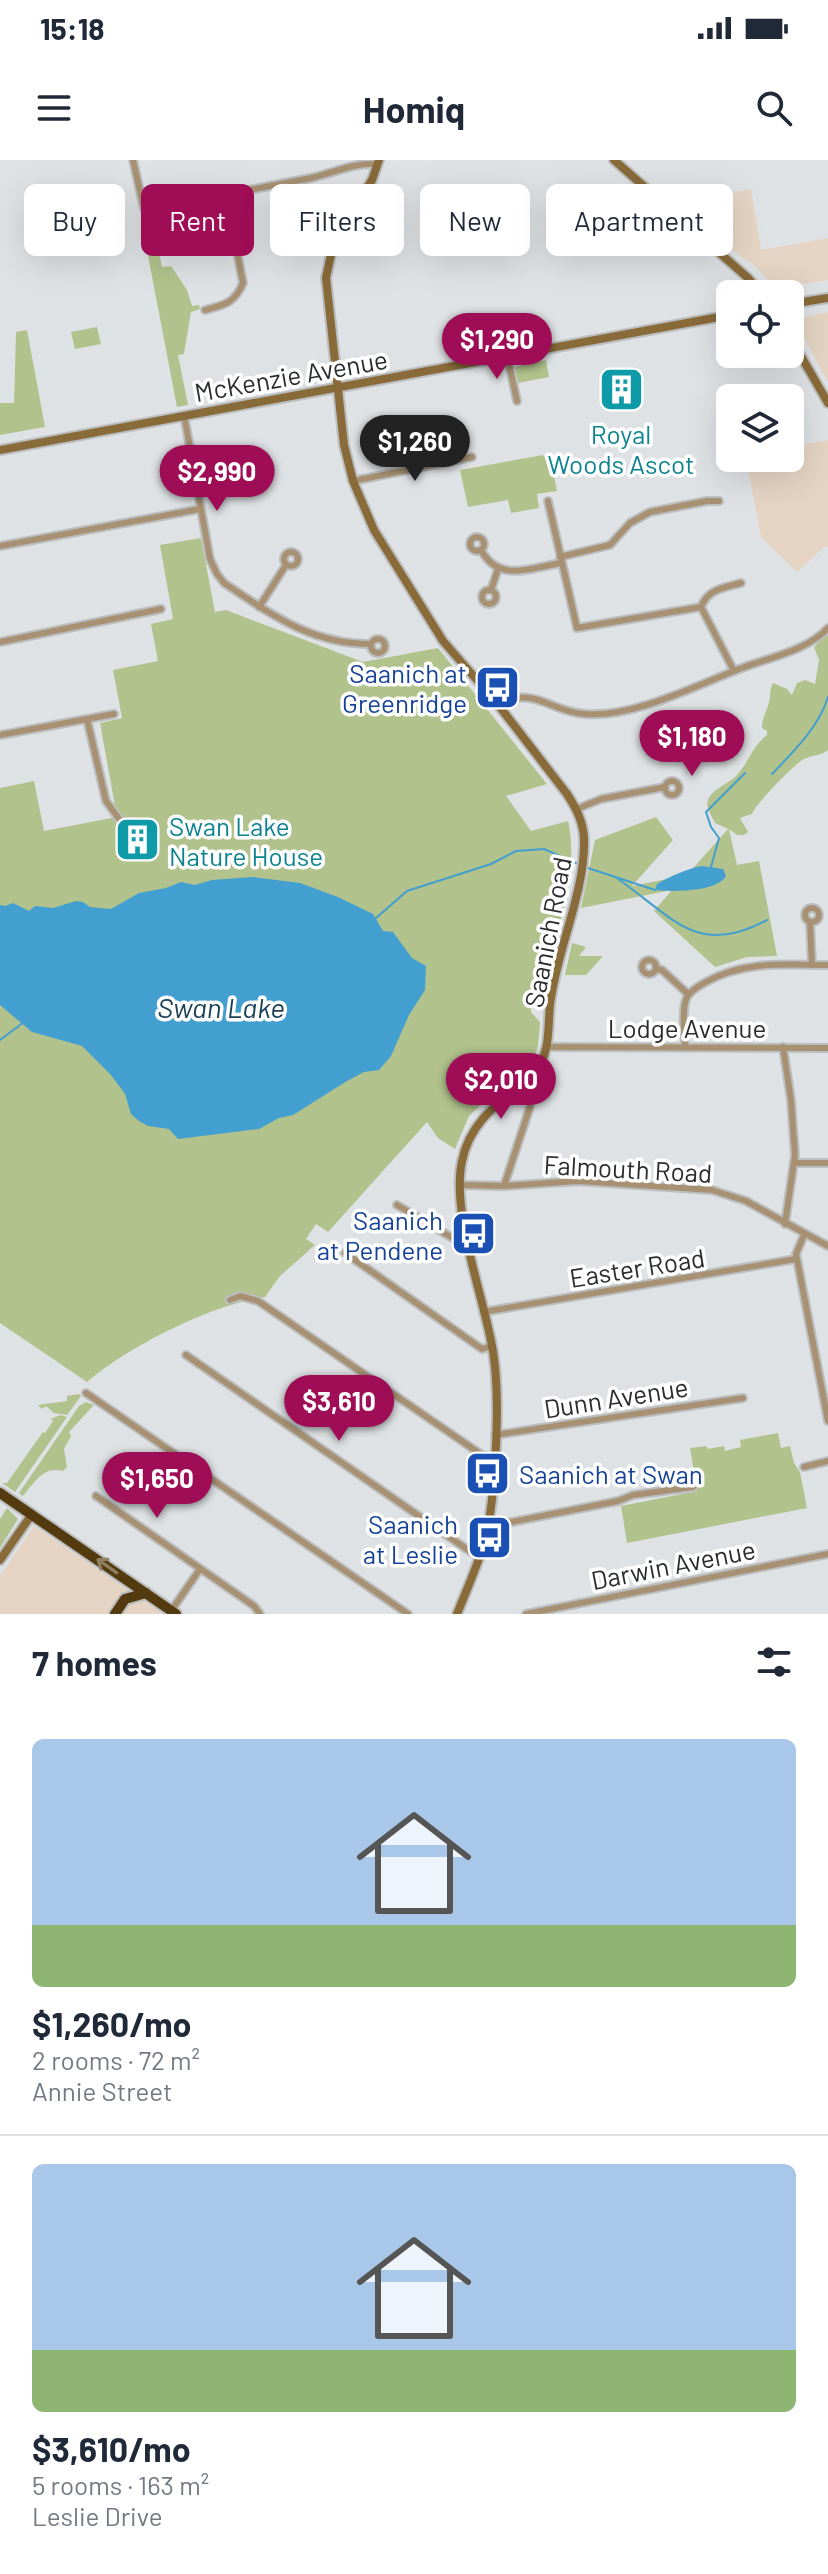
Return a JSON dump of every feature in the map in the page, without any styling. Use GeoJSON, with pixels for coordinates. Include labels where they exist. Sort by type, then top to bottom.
{"type":"FeatureCollection","features":[{"type":"Feature","properties":{"kind":"highway"},"geometry":{"type":"LineString","coordinates":[[0,1493],[174,1612]]}},
{"type":"Feature","properties":{"kind":"highway"},"geometry":{"type":"LineString","coordinates":[[115,1614],[125,1599],[146,1593]]}},
{"type":"Feature","properties":{"kind":"main road"},"geometry":{"type":"LineString","coordinates":[[614,160],[750,280]]}},
{"type":"Feature","properties":{"kind":"main road","name":"Saanich Road"},"geometry":{"type":"LineString","coordinates":[[379,162],[372,180],[334,240],[326,278],[344,445],[353,481],[374,530],[398,573],[449,650],[496,702],[577,809],[584,835],[582,865],[554,982],[546,1047],[540,1064],[477,1125],[462,1161],[460,1185],[468,1240],[495,1369],[495,1435],[488,1524],[480,1555],[457,1614]]}},
{"type":"Feature","properties":{"kind":"main road"},"geometry":{"type":"LineString","coordinates":[[804,302],[828,298]]}},
{"type":"Feature","properties":{"kind":"main road","name":"McKenzie Avenue"},"geometry":{"type":"LineString","coordinates":[[0,450],[716,318]]}},
{"type":"Feature","properties":{"kind":"main road"},"geometry":{"type":"LineString","coordinates":[[804,361],[828,403]]}},
{"type":"Feature","properties":{"kind":"main road"},"geometry":{"type":"LineString","coordinates":[[0,1560],[27,1511]]}},
{"type":"Feature","properties":{"kind":"street"},"geometry":{"type":"LineString","coordinates":[[133,160],[141,196]]}},
{"type":"Feature","properties":{"kind":"street"},"geometry":{"type":"LineString","coordinates":[[254,189],[379,162]]}},
{"type":"Feature","properties":{"kind":"street"},"geometry":{"type":"LineString","coordinates":[[205,310],[234,300],[243,283],[238,256]]}},
{"type":"Feature","properties":{"kind":"street"},"geometry":{"type":"LineString","coordinates":[[507,355],[517,401]]}},
{"type":"Feature","properties":{"kind":"street"},"geometry":{"type":"LineString","coordinates":[[184,415],[210,559],[224,583],[295,628],[331,641],[371,644]]}},
{"type":"Feature","properties":{"kind":"street"},"geometry":{"type":"LineString","coordinates":[[353,481],[472,457]]}},
{"type":"Feature","properties":{"kind":"street"},"geometry":{"type":"LineString","coordinates":[[548,501],[577,628],[701,607]]}},
{"type":"Feature","properties":{"kind":"street"},"geometry":{"type":"LineString","coordinates":[[481,550],[490,565],[515,571],[610,545],[630,523],[650,512],[719,501]]}},
{"type":"Feature","properties":{"kind":"street"},"geometry":{"type":"LineString","coordinates":[[0,546],[200,509]]}},
{"type":"Feature","properties":{"kind":"street"},"geometry":{"type":"LineString","coordinates":[[259,607],[286,565]]}},
{"type":"Feature","properties":{"kind":"street"},"geometry":{"type":"LineString","coordinates":[[491,590],[498,569]]}},
{"type":"Feature","properties":{"kind":"street"},"geometry":{"type":"LineString","coordinates":[[734,671],[701,607],[712,591],[741,583]]}},
{"type":"Feature","properties":{"kind":"street"},"geometry":{"type":"LineString","coordinates":[[0,642],[161,609]]}},
{"type":"Feature","properties":{"kind":"street"},"geometry":{"type":"LineString","coordinates":[[496,702],[519,696],[532,697],[575,712],[599,714],[620,711],[686,692],[799,646],[821,636],[828,628]]}},
{"type":"Feature","properties":{"kind":"street"},"geometry":{"type":"LineString","coordinates":[[0,735],[114,714]]}},
{"type":"Feature","properties":{"kind":"street"},"geometry":{"type":"LineString","coordinates":[[87,719],[106,801],[122,823],[131,822]]}},
{"type":"Feature","properties":{"kind":"street"},"geometry":{"type":"LineString","coordinates":[[577,809],[601,799],[665,787]]}},
{"type":"Feature","properties":{"kind":"street"},"geometry":{"type":"LineString","coordinates":[[810,922],[812,965]]}},
{"type":"Feature","properties":{"kind":"street"},"geometry":{"type":"LineString","coordinates":[[685,1047],[688,994],[718,975],[763,964],[828,965]]}},
{"type":"Feature","properties":{"kind":"street"},"geometry":{"type":"LineString","coordinates":[[656,969],[662,970],[688,994]]}},
{"type":"Feature","properties":{"kind":"street","name":"Lodge Avenue"},"geometry":{"type":"LineString","coordinates":[[546,1047],[828,1048]]}},
{"type":"Feature","properties":{"kind":"street"},"geometry":{"type":"LineString","coordinates":[[783,1047],[791,1100],[794,1163],[785,1224]]}},
{"type":"Feature","properties":{"kind":"street"},"geometry":{"type":"LineString","coordinates":[[504,1186],[530,1107]]}},
{"type":"Feature","properties":{"kind":"street"},"geometry":{"type":"LineString","coordinates":[[794,1163],[828,1163]]}},
{"type":"Feature","properties":{"kind":"street","name":"Falmouth Road"},"geometry":{"type":"LineString","coordinates":[[460,1185],[504,1186],[578,1181],[690,1187],[737,1198],[828,1246]]}},
{"type":"Feature","properties":{"kind":"street"},"geometry":{"type":"LineString","coordinates":[[397,1205],[456,1240],[468,1240]]}},
{"type":"Feature","properties":{"kind":"street"},"geometry":{"type":"LineString","coordinates":[[804,1235],[796,1249],[796,1259],[828,1421]]}},
{"type":"Feature","properties":{"kind":"street"},"geometry":{"type":"LineString","coordinates":[[345,1253],[482,1349],[492,1346]]}},
{"type":"Feature","properties":{"kind":"street","name":"Easter Road"},"geometry":{"type":"LineString","coordinates":[[483,1312],[796,1259]]}},
{"type":"Feature","properties":{"kind":"street"},"geometry":{"type":"LineString","coordinates":[[230,1300],[240,1296],[258,1301],[482,1455],[494,1457]]}},
{"type":"Feature","properties":{"kind":"street"},"geometry":{"type":"LineString","coordinates":[[186,1355],[471,1552],[480,1555]]}},
{"type":"Feature","properties":{"kind":"street"},"geometry":{"type":"LineString","coordinates":[[86,1393],[408,1614]]}},
{"type":"Feature","properties":{"kind":"street","name":"Dunn Avenue"},"geometry":{"type":"LineString","coordinates":[[495,1435],[743,1398]]}},
{"type":"Feature","properties":{"kind":"street"},"geometry":{"type":"LineString","coordinates":[[804,1467],[828,1461]]}},
{"type":"Feature","properties":{"kind":"street"},"geometry":{"type":"LineString","coordinates":[[488,1524],[618,1501],[633,1495],[693,1487]]}},
{"type":"Feature","properties":{"kind":"street"},"geometry":{"type":"LineString","coordinates":[[96,1496],[254,1606],[260,1614]]}},
{"type":"Feature","properties":{"kind":"street","name":"Darwin Avenue"},"geometry":{"type":"LineString","coordinates":[[526,1614],[828,1554]]}},
{"type":"Feature","properties":{"kind":"street"},"geometry":{"type":"LineString","coordinates":[[174,1612],[200,1569]]}},
{"type":"Feature","properties":{"kind":"shaded area"},"geometry":{"type":"Polygon","coordinates":[[[751,189],[761,250],[828,238],[828,280],[804,284],[804,280],[768,280],[733,249],[733,192],[751,189]]]}},
{"type":"Feature","properties":{"kind":"shaded area"},"geometry":{"type":"Polygon","coordinates":[[[828,312],[828,382],[804,337],[804,318],[828,312]]]}},
{"type":"Feature","properties":{"kind":"shaded area"},"geometry":{"type":"Polygon","coordinates":[[[828,440],[828,547],[824,547],[797,572],[761,537],[749,472],[804,472],[804,444],[828,440]]]}},
{"type":"Feature","properties":{"kind":"shaded area"},"geometry":{"type":"Polygon","coordinates":[[[34,1526],[163,1614],[0,1614],[0,1576],[34,1526]]]}},
{"type":"Feature","properties":{"kind":"green space"},"geometry":{"type":"Polygon","coordinates":[[[148,256],[160,256],[162,267],[171,266],[187,290],[192,306],[199,305],[200,309],[191,312],[184,354],[178,355],[188,405],[177,407],[148,256]]]}},
{"type":"Feature","properties":{"kind":"green space"},"geometry":{"type":"Polygon","coordinates":[[[97,327],[101,344],[75,349],[71,332],[97,327]]]}},
{"type":"Feature","properties":{"kind":"green space"},"geometry":{"type":"Polygon","coordinates":[[[27,330],[45,427],[0,435],[0,403],[14,403],[16,332],[27,330]]]}},
{"type":"Feature","properties":{"kind":"green space"},"geometry":{"type":"Polygon","coordinates":[[[546,360],[549,377],[518,383],[515,367],[546,360]]]}},
{"type":"Feature","properties":{"kind":"green space"},"geometry":{"type":"Polygon","coordinates":[[[543,455],[552,466],[557,491],[537,494],[539,508],[511,513],[508,500],[468,507],[460,470],[543,455]]]}},
{"type":"Feature","properties":{"kind":"green space"},"geometry":{"type":"Polygon","coordinates":[[[201,538],[215,612],[226,610],[363,662],[438,648],[547,784],[506,796],[531,831],[568,821],[571,841],[569,881],[544,982],[532,995],[531,1012],[540,1022],[533,1063],[493,1093],[469,1116],[455,1149],[438,1138],[427,1122],[328,1232],[316,1224],[306,1239],[315,1245],[280,1276],[265,1297],[220,1309],[172,1329],[104,1368],[87,1382],[0,1323],[0,788],[34,781],[44,831],[117,817],[100,723],[122,718],[113,670],[158,661],[151,624],[173,619],[160,545],[201,538]]]}},
{"type":"Feature","properties":{"kind":"green space"},"geometry":{"type":"Polygon","coordinates":[[[828,633],[828,750],[799,762],[752,814],[740,818],[748,832],[737,835],[729,829],[737,865],[759,861],[777,956],[747,957],[715,967],[654,911],[672,890],[581,908],[595,840],[656,817],[673,840],[632,886],[687,875],[728,829],[715,823],[707,803],[714,792],[737,775],[767,735],[762,724],[773,683],[787,689],[792,695],[797,683],[805,680],[815,684],[819,660],[814,647],[828,633]]]}},
{"type":"Feature","properties":{"kind":"green space"},"geometry":{"type":"Polygon","coordinates":[[[572,943],[586,947],[579,956],[603,956],[586,975],[565,975],[572,943]]]}},
{"type":"Feature","properties":{"kind":"green space"},"geometry":{"type":"Polygon","coordinates":[[[67,1396],[81,1396],[67,1415],[54,1413],[46,1406],[42,1409],[38,1405],[67,1401],[67,1396]]]}},
{"type":"Feature","properties":{"kind":"green space"},"geometry":{"type":"Polygon","coordinates":[[[86,1402],[94,1405],[69,1432],[71,1436],[64,1449],[67,1467],[63,1471],[45,1473],[23,1496],[19,1493],[79,1406],[86,1402]]]}},
{"type":"Feature","properties":{"kind":"green space"},"geometry":{"type":"Polygon","coordinates":[[[60,1415],[67,1417],[15,1492],[2,1483],[7,1483],[45,1433],[53,1421],[51,1419],[60,1415]]]}},
{"type":"Feature","properties":{"kind":"green space"},"geometry":{"type":"Polygon","coordinates":[[[778,1433],[781,1448],[790,1446],[800,1472],[807,1508],[627,1543],[621,1506],[697,1491],[690,1448],[724,1446],[725,1451],[741,1447],[740,1440],[778,1433]]]}},
{"type":"Feature","properties":{"kind":"green space"},"geometry":{"type":"Polygon","coordinates":[[[7,1508],[18,1519],[0,1548],[0,1519],[7,1508]]]}},
{"type":"Feature","properties":{"kind":"water"},"geometry":{"type":"Polygon","coordinates":[[[702,866],[723,869],[726,876],[704,888],[655,890],[657,884],[668,878],[702,866]]]}},
{"type":"Feature","properties":{"kind":"water","name":"Swan Lake"},"geometry":{"type":"Polygon","coordinates":[[[253,877],[300,883],[373,914],[383,931],[393,932],[412,958],[426,966],[425,990],[409,1015],[391,1056],[379,1070],[364,1072],[293,1115],[279,1118],[259,1129],[178,1139],[169,1129],[148,1126],[131,1114],[125,1094],[82,1046],[32,1032],[0,1005],[0,905],[13,903],[29,911],[35,906],[53,908],[76,901],[90,907],[111,909],[139,893],[181,882],[195,885],[212,880],[253,877]]]}},
{"type":"Feature","properties":{"kind":"waterway"},"geometry":{"type":"LineString","coordinates":[[772,774],[812,729],[828,697]]}},
{"type":"Feature","properties":{"kind":"waterway"},"geometry":{"type":"LineString","coordinates":[[711,867],[719,838],[706,812],[745,773]]}},
{"type":"Feature","properties":{"kind":"waterway"},"geometry":{"type":"LineString","coordinates":[[376,918],[407,891],[491,864],[516,851],[544,849],[576,863]]}},
{"type":"Feature","properties":{"kind":"waterway"},"geometry":{"type":"LineString","coordinates":[[588,868],[655,890]]}},
{"type":"Feature","properties":{"kind":"waterway"},"geometry":{"type":"LineString","coordinates":[[618,879],[671,919],[704,934],[743,931],[767,920]]}},
{"type":"Feature","properties":{"kind":"waterway"},"geometry":{"type":"LineString","coordinates":[[0,1040],[24,1022]]}},
{"type":"Feature","properties":{"kind":"place","name":"Royal Woods Ascot"},"geometry":{"type":"Point","coordinates":[621,390]}},
{"type":"Feature","properties":{"kind":"place","name":"Saanich at Greenridge"},"geometry":{"type":"Point","coordinates":[498,687]}},
{"type":"Feature","properties":{"kind":"place","name":"Swan Lake Nature House"},"geometry":{"type":"Point","coordinates":[138,840]}},
{"type":"Feature","properties":{"kind":"place","name":"Saanich at Pendene"},"geometry":{"type":"Point","coordinates":[474,1234]}},
{"type":"Feature","properties":{"kind":"place","name":"Saanich at Swan"},"geometry":{"type":"Point","coordinates":[488,1473]}},
{"type":"Feature","properties":{"kind":"place","name":"Saanich at Leslie"},"geometry":{"type":"Point","coordinates":[489,1538]}}]}
